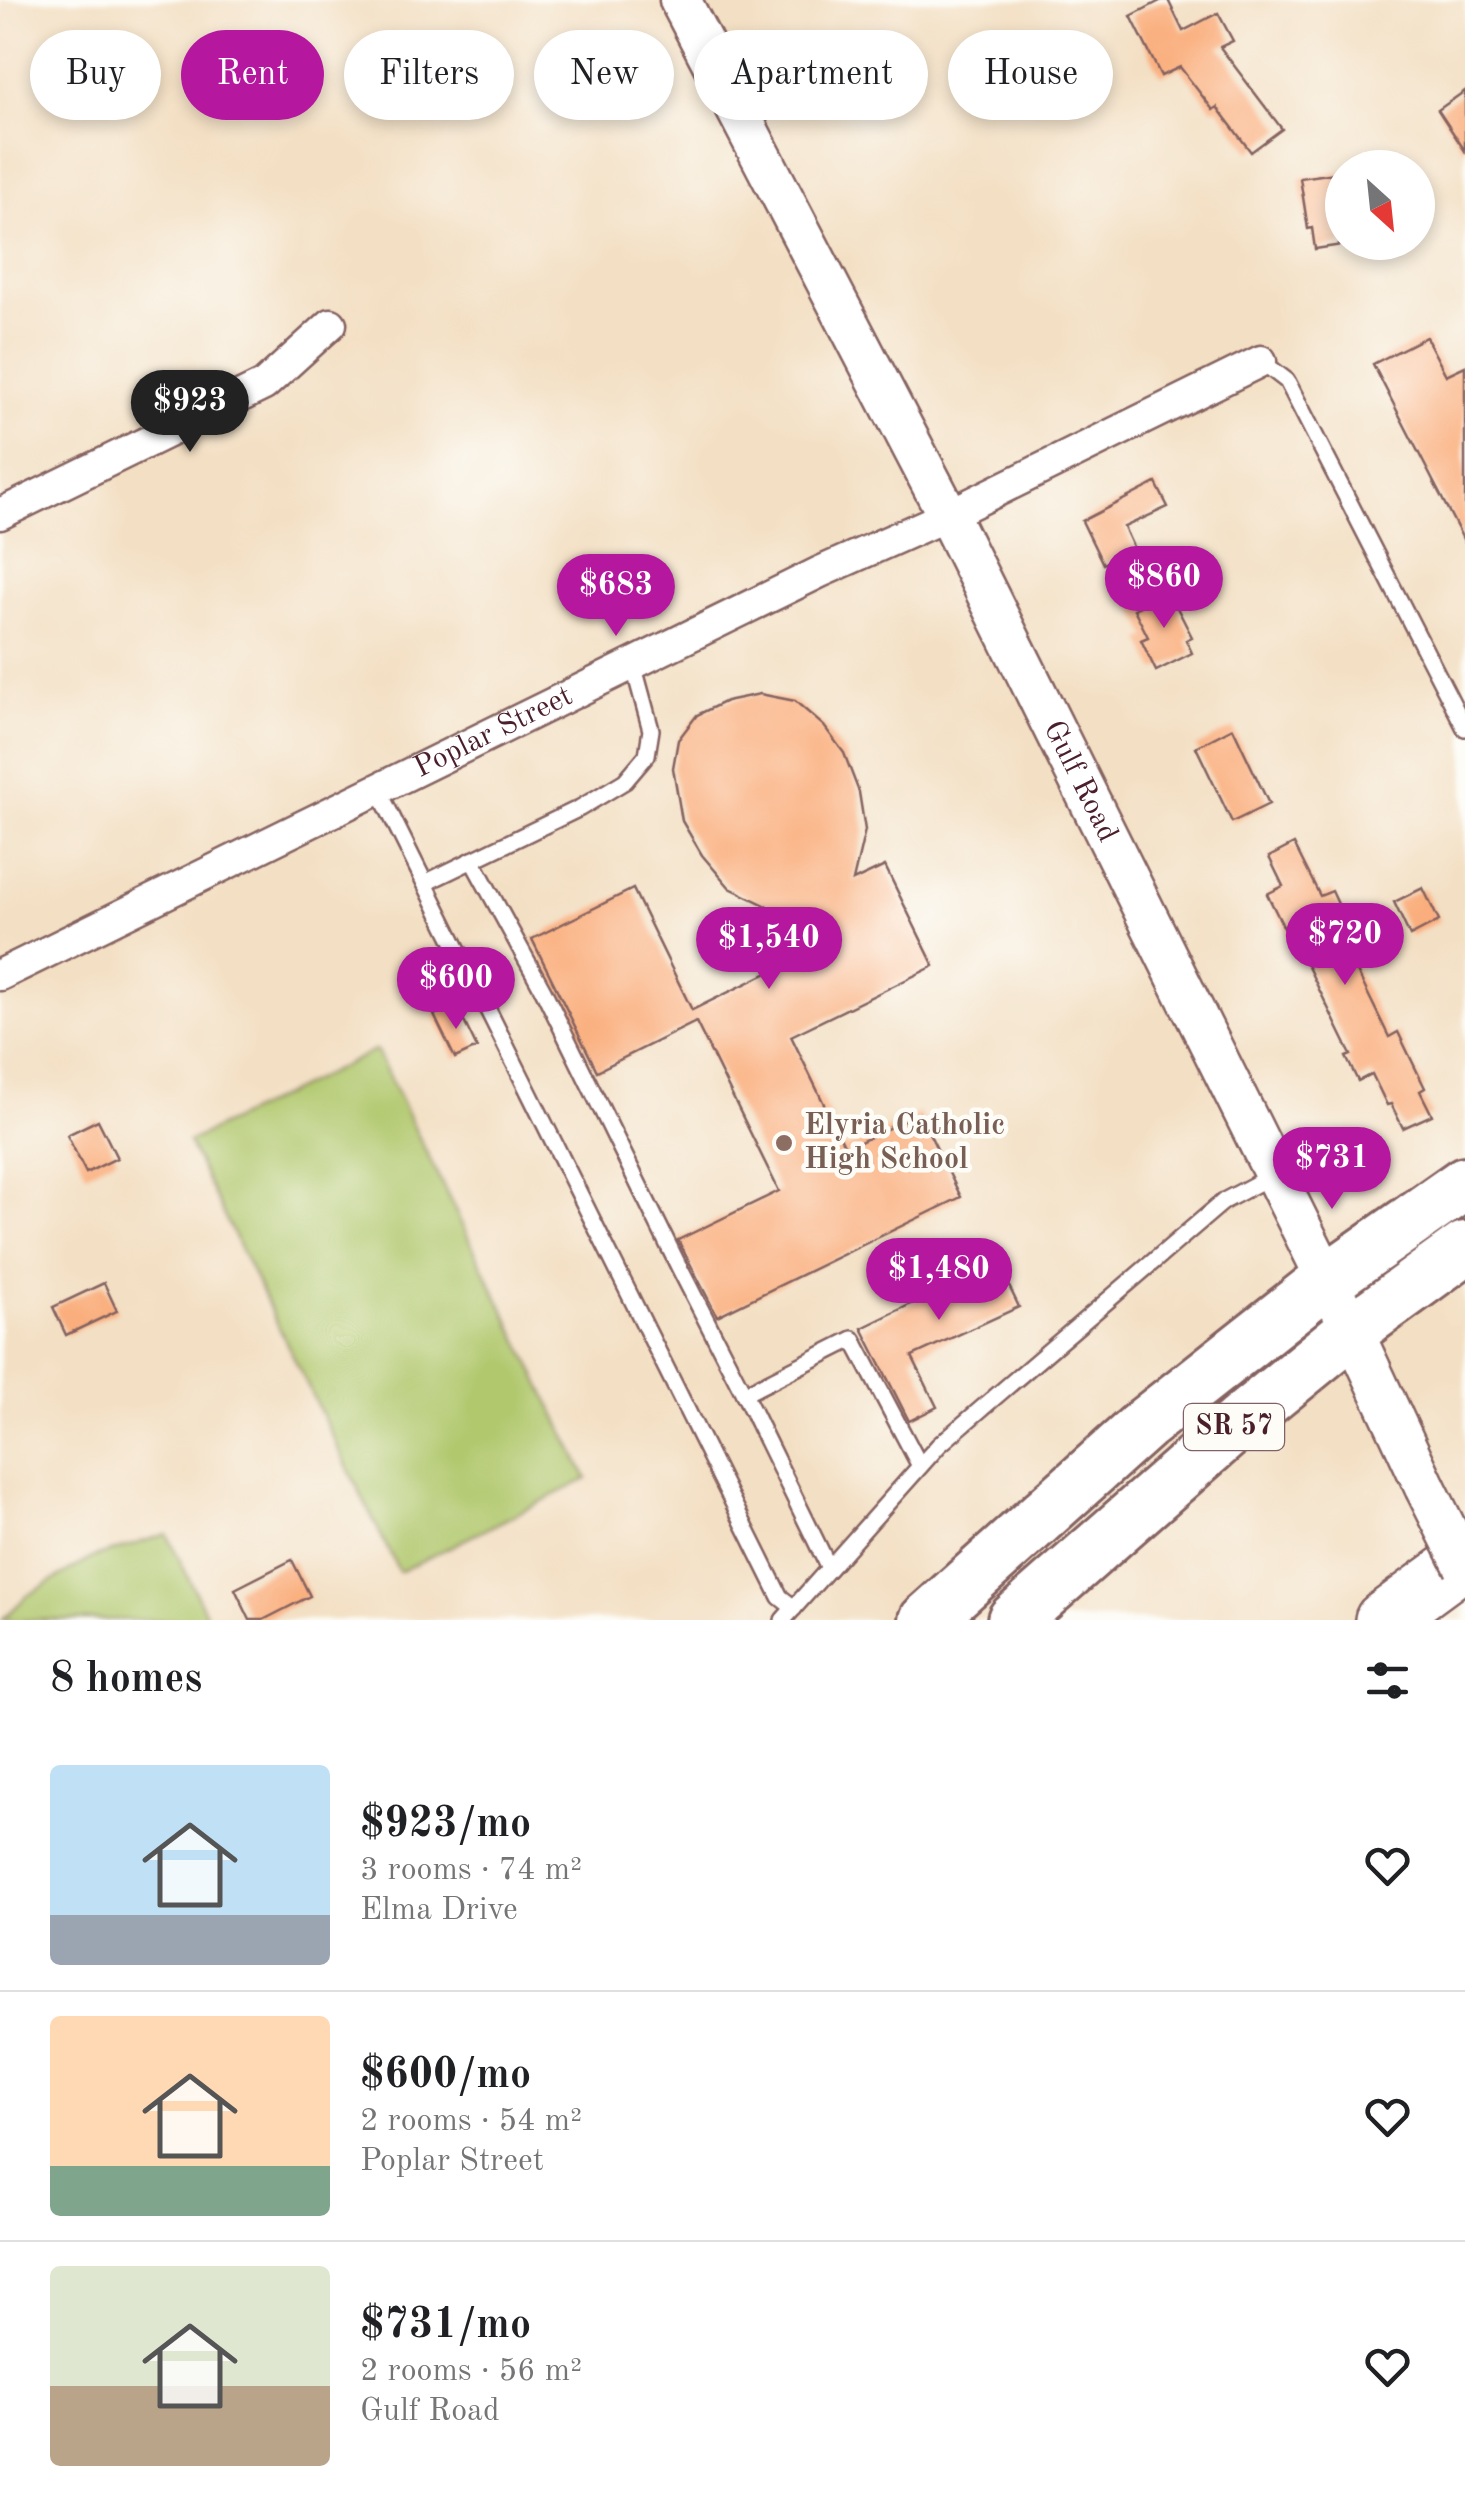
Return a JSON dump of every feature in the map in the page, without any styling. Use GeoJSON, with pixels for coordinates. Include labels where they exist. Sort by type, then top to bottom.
{"type":"FeatureCollection","features":[{"type":"Feature","properties":{"kind":"highway","name":"SR 57"},"geometry":{"type":"LineString","coordinates":[[926,1620],[1146,1423],[1327,1280],[1465,1183]]}},
{"type":"Feature","properties":{"kind":"highway","name":"SR 57"},"geometry":{"type":"LineString","coordinates":[[1014,1620],[1238,1423],[1352,1330],[1465,1248]]}},
{"type":"Feature","properties":{"kind":"highway"},"geometry":{"type":"LineString","coordinates":[[1383,1620],[1465,1564]]}},
{"type":"Feature","properties":{"kind":"street","name":"Gulf Road"},"geometry":{"type":"LineString","coordinates":[[683,1],[948,514],[1465,1564]]}},
{"type":"Feature","properties":{"kind":"street"},"geometry":{"type":"LineString","coordinates":[[0,514],[264,385],[331,324]]}},
{"type":"Feature","properties":{"kind":"street","name":"Poplar Street"},"geometry":{"type":"LineString","coordinates":[[0,975],[820,572],[1261,361]]}},
{"type":"Feature","properties":{"kind":"lane"},"geometry":{"type":"LineString","coordinates":[[1261,361],[1287,381],[1465,728]]}},
{"type":"Feature","properties":{"kind":"lane"},"geometry":{"type":"LineString","coordinates":[[425,883],[580,808],[626,781],[646,756],[651,730],[633,664]]}},
{"type":"Feature","properties":{"kind":"lane"},"geometry":{"type":"LineString","coordinates":[[378,790],[788,1614],[938,1445],[1224,1201],[1274,1174]]}},
{"type":"Feature","properties":{"kind":"lane"},"geometry":{"type":"LineString","coordinates":[[472,860],[543,990],[829,1568]]}},
{"type":"Feature","properties":{"kind":"lane"},"geometry":{"type":"LineString","coordinates":[[744,1394],[853,1339],[920,1466]]}},
{"type":"Feature","properties":{"kind":"green space"},"geometry":{"type":"Polygon","coordinates":[[[376,1050],[587,1479],[399,1572],[188,1142],[376,1050]]]}},
{"type":"Feature","properties":{"kind":"green space"},"geometry":{"type":"Polygon","coordinates":[[[167,1534],[209,1620],[2,1620],[27,1596],[92,1558],[167,1534]]]}},
{"type":"Feature","properties":{"kind":"building"},"geometry":{"type":"Polygon","coordinates":[[[1168,0],[1183,31],[1218,13],[1233,41],[1220,47],[1282,129],[1251,152],[1180,67],[1161,76],[1131,16],[1168,0]]]}},
{"type":"Feature","properties":{"kind":"building"},"geometry":{"type":"Polygon","coordinates":[[[1465,91],[1465,151],[1438,110],[1465,91]]]}},
{"type":"Feature","properties":{"kind":"building"},"geometry":{"type":"Polygon","coordinates":[[[1325,174],[1325,248],[1315,249],[1300,178],[1325,174]]]}},
{"type":"Feature","properties":{"kind":"building"},"geometry":{"type":"Polygon","coordinates":[[[1426,337],[1446,375],[1465,366],[1465,543],[1373,364],[1426,337]]]}},
{"type":"Feature","properties":{"kind":"building"},"geometry":{"type":"Polygon","coordinates":[[[1156,483],[1168,507],[1124,527],[1134,549],[1103,564],[1082,521],[1156,483]]]}},
{"type":"Feature","properties":{"kind":"building"},"geometry":{"type":"Polygon","coordinates":[[[1169,592],[1192,637],[1186,640],[1192,653],[1156,671],[1141,640],[1148,637],[1134,609],[1169,592]]]}},
{"type":"Feature","properties":{"kind":"building"},"geometry":{"type":"Polygon","coordinates":[[[760,694],[795,701],[824,726],[844,753],[859,792],[865,830],[853,881],[885,866],[934,966],[791,1036],[846,1149],[919,1113],[961,1197],[717,1316],[678,1240],[779,1191],[696,1022],[597,1071],[532,939],[633,889],[692,1010],[796,959],[771,908],[730,888],[702,855],[682,821],[673,768],[678,740],[697,715],[726,701],[760,694]]]}},
{"type":"Feature","properties":{"kind":"building"},"geometry":{"type":"Polygon","coordinates":[[[1233,728],[1269,804],[1232,822],[1196,747],[1233,728]]]}},
{"type":"Feature","properties":{"kind":"building"},"geometry":{"type":"Polygon","coordinates":[[[1294,844],[1320,896],[1332,891],[1343,915],[1332,920],[1389,1037],[1398,1032],[1425,1088],[1420,1091],[1432,1115],[1403,1128],[1372,1074],[1358,1081],[1346,1057],[1351,1055],[1294,938],[1290,940],[1267,894],[1283,886],[1269,857],[1294,844]]]}},
{"type":"Feature","properties":{"kind":"building"},"geometry":{"type":"Polygon","coordinates":[[[1423,888],[1439,921],[1410,936],[1394,902],[1423,888]]]}},
{"type":"Feature","properties":{"kind":"building"},"geometry":{"type":"Polygon","coordinates":[[[456,1005],[477,1048],[455,1058],[434,1015],[456,1005]]]}},
{"type":"Feature","properties":{"kind":"building"},"geometry":{"type":"Polygon","coordinates":[[[98,1120],[117,1158],[86,1173],[67,1135],[98,1120]]]}},
{"type":"Feature","properties":{"kind":"building"},"geometry":{"type":"Polygon","coordinates":[[[987,1240],[1019,1307],[912,1356],[937,1407],[909,1421],[862,1328],[954,1283],[944,1261],[987,1240]]]}},
{"type":"Feature","properties":{"kind":"building"},"geometry":{"type":"Polygon","coordinates":[[[104,1283],[117,1311],[66,1335],[53,1307],[104,1283]]]}},
{"type":"Feature","properties":{"kind":"building"},"geometry":{"type":"Polygon","coordinates":[[[292,1560],[310,1596],[263,1620],[250,1620],[235,1589],[292,1560]]]}},
{"type":"Feature","properties":{"kind":"place","name":"Elyria Catholic High School"},"geometry":{"type":"Point","coordinates":[784,1143]}}]}
